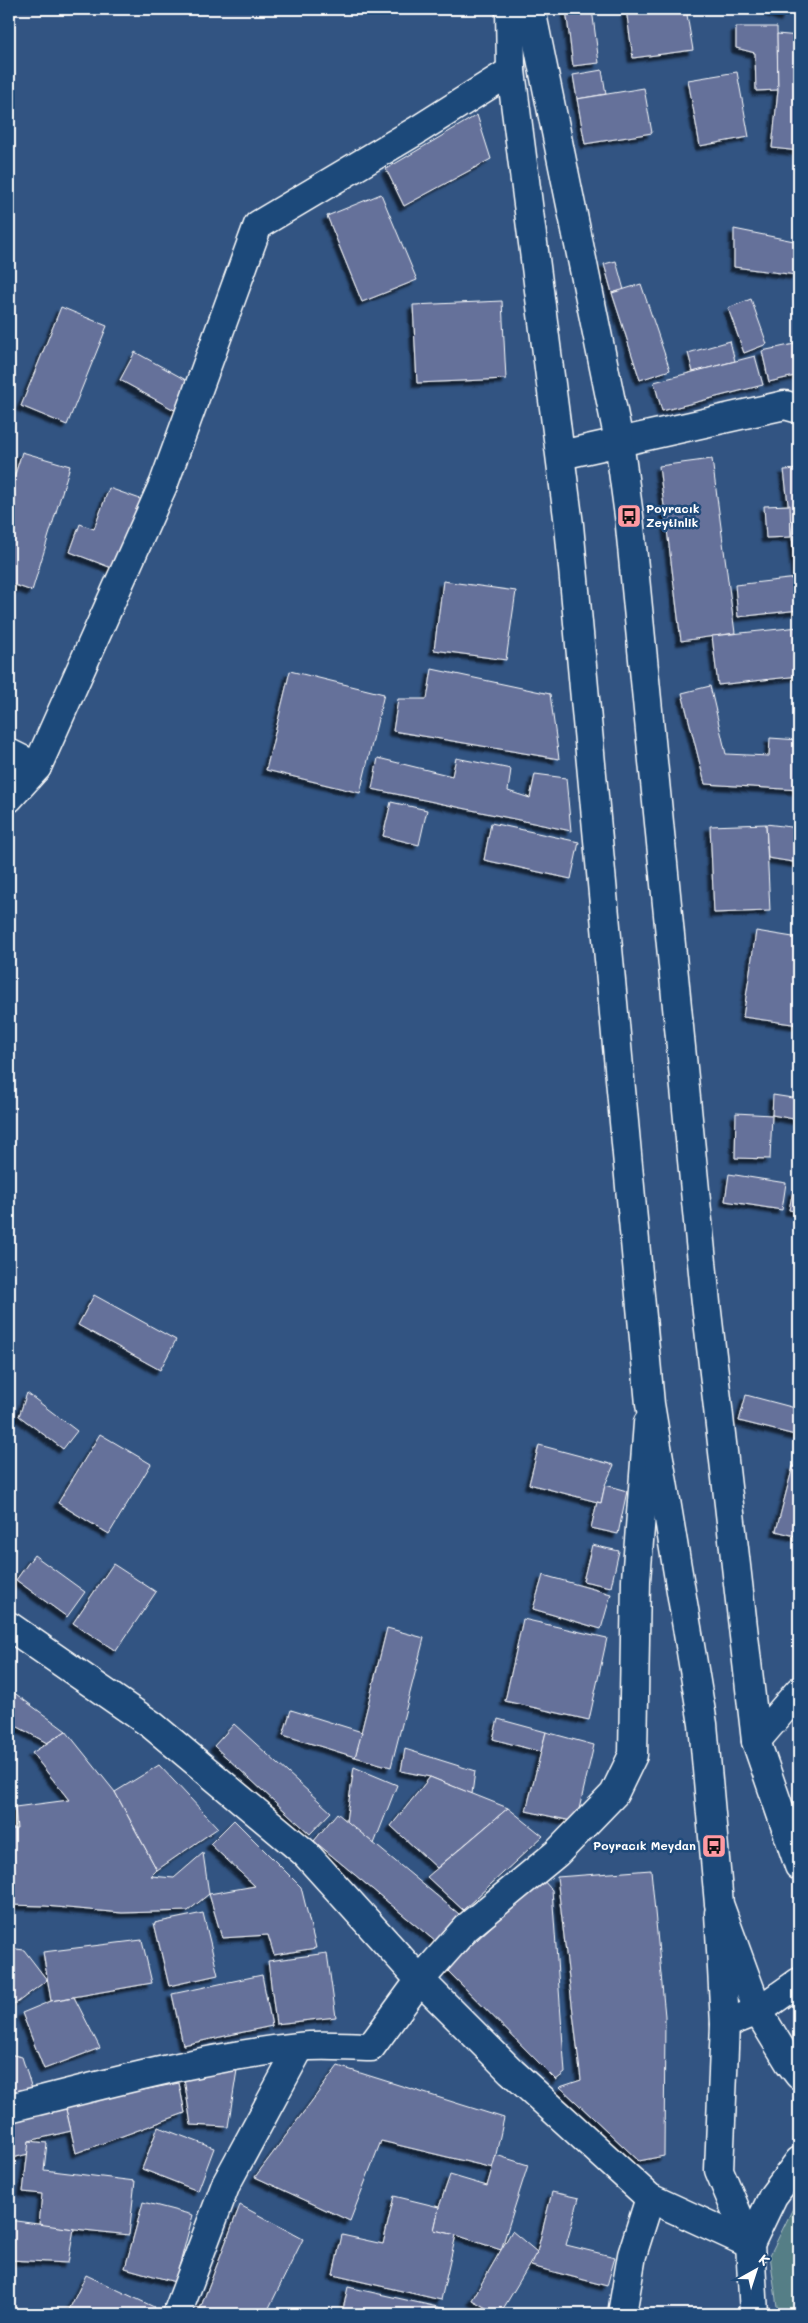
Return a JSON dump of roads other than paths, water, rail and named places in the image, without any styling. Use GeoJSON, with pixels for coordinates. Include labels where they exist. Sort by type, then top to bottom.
{"type":"FeatureCollection","features":[{"type":"Feature","properties":{"kind":"street"},"geometry":{"type":"LineString","coordinates":[[510,9],[511,71],[561,455],[650,1404],[703,1724],[719,1904],[725,2024],[719,2170],[750,2244],[754,2314]]}},
{"type":"Feature","properties":{"kind":"street"},"geometry":{"type":"LineString","coordinates":[[531,9],[619,441],[629,516],[706,1302],[756,1741],[799,1866]]}},
{"type":"Feature","properties":{"kind":"street"},"geometry":{"type":"LineString","coordinates":[[9,798],[37,767],[164,483],[258,225],[416,131],[511,71]]}},
{"type":"Feature","properties":{"kind":"street"},"geometry":{"type":"LineString","coordinates":[[561,455],[785,405],[799,409]]}},
{"type":"Feature","properties":{"kind":"street"},"geometry":{"type":"LineString","coordinates":[[9,753],[37,767]]}},
{"type":"Feature","properties":{"kind":"street"},"geometry":{"type":"LineString","coordinates":[[9,2108],[137,2076],[300,2046],[371,2047],[420,1980],[466,1928],[558,1852],[614,1794],[633,1755],[636,1580],[650,1404]]}},
{"type":"Feature","properties":{"kind":"street"},"geometry":{"type":"LineString","coordinates":[[9,1626],[152,1725],[305,1853],[420,1980],[511,2071],[650,2198],[750,2244]]}},
{"type":"Feature","properties":{"kind":"street"},"geometry":{"type":"LineString","coordinates":[[756,1741],[799,1691]]}},
{"type":"Feature","properties":{"kind":"street"},"geometry":{"type":"LineString","coordinates":[[719,1904],[758,2011],[799,2075]]}},
{"type":"Feature","properties":{"kind":"street"},"geometry":{"type":"LineString","coordinates":[[725,2024],[758,2011],[799,1982]]}},
{"type":"Feature","properties":{"kind":"street"},"geometry":{"type":"LineString","coordinates":[[177,2314],[226,2184],[300,2046]]}},
{"type":"Feature","properties":{"kind":"street"},"geometry":{"type":"LineString","coordinates":[[750,2244],[773,2196],[799,2161]]}},
{"type":"Feature","properties":{"kind":"street"},"geometry":{"type":"LineString","coordinates":[[622,2314],[632,2255],[650,2198]]}},
{"type":"Feature","properties":{"kind":"place","name":"Poyracık Zeytinlik"},"geometry":{"type":"Point","coordinates":[629,516]}},
{"type":"Feature","properties":{"kind":"place","name":"Poyracık Meydan"},"geometry":{"type":"Point","coordinates":[714,1846]}}]}
